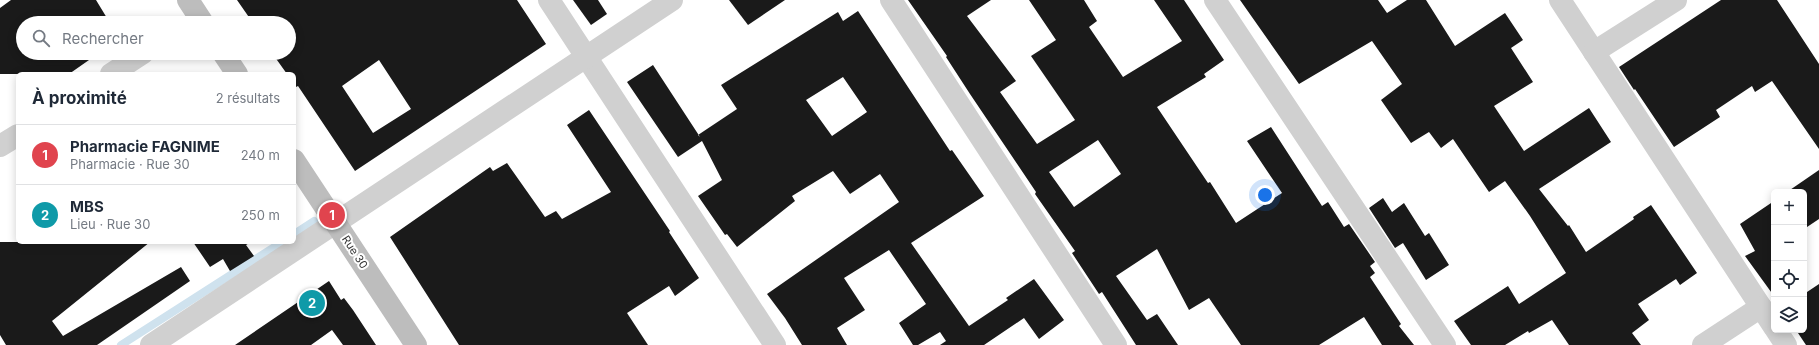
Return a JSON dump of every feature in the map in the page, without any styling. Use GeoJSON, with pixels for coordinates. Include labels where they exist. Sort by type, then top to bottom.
{"type":"FeatureCollection","features":[{"type":"Feature","properties":{"kind":"main road"},"geometry":{"type":"LineString","coordinates":[[228,60],[236,72]]}},
{"type":"Feature","properties":{"kind":"main road","name":"Rue 30"},"geometry":{"type":"LineString","coordinates":[[296,163],[416,345]]}},
{"type":"Feature","properties":{"kind":"street"},"geometry":{"type":"LineString","coordinates":[[549,0],[775,345]]}},
{"type":"Feature","properties":{"kind":"street"},"geometry":{"type":"LineString","coordinates":[[151,345],[672,0]]}},
{"type":"Feature","properties":{"kind":"street"},"geometry":{"type":"LineString","coordinates":[[891,0],[1116,345]]}},
{"type":"Feature","properties":{"kind":"street"},"geometry":{"type":"LineString","coordinates":[[1215,0],[1445,345]]}},
{"type":"Feature","properties":{"kind":"street"},"geometry":{"type":"LineString","coordinates":[[1560,0],[1771,322]]}},
{"type":"Feature","properties":{"kind":"street"},"geometry":{"type":"LineString","coordinates":[[1594,52],[1676,0]]}},
{"type":"Feature","properties":{"kind":"street"},"geometry":{"type":"LineString","coordinates":[[114,72],[132,60]]}},
{"type":"Feature","properties":{"kind":"street"},"geometry":{"type":"LineString","coordinates":[[0,146],[16,136]]}},
{"type":"Feature","properties":{"kind":"street"},"geometry":{"type":"LineString","coordinates":[[1703,345],[1761,307]]}},
{"type":"Feature","properties":{"kind":"street"},"geometry":{"type":"LineString","coordinates":[[1778,333],[1786,345]]}},
{"type":"Feature","properties":{"kind":"building"},"geometry":{"type":"Polygon","coordinates":[[[11,0],[96,0],[106,16],[16,16],[16,60],[89,60],[72,72],[16,72],[16,74],[0,74],[0,8],[11,0]]]}},
{"type":"Feature","properties":{"kind":"building"},"geometry":{"type":"Polygon","coordinates":[[[237,0],[517,0],[546,44],[355,171],[298,86],[296,87],[296,72],[286,72],[277,60],[296,60],[296,16],[248,16],[237,0]],[[379,60],[342,86],[373,133],[411,109],[379,60]]]}},
{"type":"Feature","properties":{"kind":"building"},"geometry":{"type":"Polygon","coordinates":[[[573,0],[598,0],[607,14],[591,25],[573,0]]]}},
{"type":"Feature","properties":{"kind":"building"},"geometry":{"type":"Polygon","coordinates":[[[729,0],[785,0],[748,25],[729,0]]]}},
{"type":"Feature","properties":{"kind":"building"},"geometry":{"type":"Polygon","coordinates":[[[908,0],[991,0],[967,16],[1016,81],[1000,92],[1037,144],[1075,120],[1031,56],[1056,40],[1029,0],[1084,0],[1097,21],[1089,27],[1123,77],[1182,41],[1154,0],[1184,0],[1224,60],[1204,74],[1206,77],[1157,107],[1208,183],[1210,182],[1236,223],[1282,193],[1247,141],[1271,127],[1322,206],[1328,202],[1344,227],[1349,224],[1375,262],[1370,266],[1375,273],[1370,277],[1401,324],[1399,326],[1414,345],[1382,345],[1364,317],[1319,345],[1241,345],[1209,298],[1189,310],[1157,249],[1116,276],[1147,320],[1157,314],[1178,345],[1136,345],[1102,292],[1099,294],[1072,253],[1075,251],[1035,194],[1036,192],[970,94],[946,57],[947,56],[908,0]],[[1098,140],[1049,172],[1074,207],[1121,174],[1098,140]]]}},
{"type":"Feature","properties":{"kind":"building"},"geometry":{"type":"Polygon","coordinates":[[[1240,0],[1378,0],[1387,13],[1407,0],[1426,0],[1455,46],[1505,13],[1523,40],[1511,48],[1533,82],[1494,106],[1524,151],[1589,108],[1611,142],[1539,189],[1568,226],[1569,225],[1586,252],[1634,219],[1633,217],[1651,205],[1697,273],[1680,285],[1676,279],[1638,304],[1649,320],[1632,333],[1641,345],[1569,345],[1552,320],[1529,333],[1528,331],[1505,345],[1471,345],[1454,321],[1508,286],[1519,304],[1566,273],[1530,216],[1505,181],[1489,192],[1453,139],[1441,148],[1429,132],[1411,143],[1381,100],[1402,84],[1372,41],[1299,84],[1240,0]]]}},
{"type":"Feature","properties":{"kind":"building"},"geometry":{"type":"Polygon","coordinates":[[[1721,0],[1777,0],[1819,64],[1819,149],[1772,81],[1755,92],[1752,86],[1716,110],[1720,117],[1674,147],[1635,89],[1634,90],[1619,67],[1721,0]]]}},
{"type":"Feature","properties":{"kind":"building"},"geometry":{"type":"Polygon","coordinates":[[[858,11],[950,151],[952,150],[984,196],[911,243],[969,326],[1008,300],[1006,298],[1034,279],[1064,320],[1039,339],[1024,318],[984,345],[940,345],[946,341],[940,332],[918,345],[913,345],[899,323],[926,304],[889,250],[844,278],[865,310],[837,328],[847,345],[802,345],[785,318],[767,294],[899,202],[880,174],[850,194],[833,171],[792,196],[795,201],[737,247],[727,234],[725,235],[698,196],[722,180],[702,141],[678,157],[627,82],[653,65],[698,135],[737,109],[721,85],[838,12],[843,21],[858,11]],[[843,77],[806,100],[832,136],[867,112],[843,77]]]}},
{"type":"Feature","properties":{"kind":"building"},"geometry":{"type":"Polygon","coordinates":[[[589,110],[670,231],[669,232],[699,278],[675,296],[669,286],[627,313],[648,345],[459,345],[390,237],[490,167],[493,171],[507,163],[545,217],[556,211],[562,219],[611,192],[567,125],[589,110]]]}},
{"type":"Feature","properties":{"kind":"building"},"geometry":{"type":"Polygon","coordinates":[[[1819,170],[1819,219],[1807,227],[1807,189],[1791,189],[1819,170]]]}},
{"type":"Feature","properties":{"kind":"building"},"geometry":{"type":"Polygon","coordinates":[[[1383,198],[1392,212],[1404,203],[1425,236],[1429,233],[1449,265],[1426,280],[1403,243],[1395,248],[1369,208],[1383,198]]]}},
{"type":"Feature","properties":{"kind":"building"},"geometry":{"type":"Polygon","coordinates":[[[1771,203],[1771,292],[1745,256],[1755,251],[1740,224],[1771,203]]]}},
{"type":"Feature","properties":{"kind":"building"},"geometry":{"type":"Polygon","coordinates":[[[0,242],[16,242],[16,244],[148,244],[52,321],[63,336],[181,267],[190,281],[97,345],[6,345],[0,335],[0,242]]]}},
{"type":"Feature","properties":{"kind":"building"},"geometry":{"type":"Polygon","coordinates":[[[194,244],[248,244],[246,245],[254,256],[230,271],[223,259],[210,267],[194,244]]]}},
{"type":"Feature","properties":{"kind":"building"},"geometry":{"type":"Polygon","coordinates":[[[329,281],[341,300],[344,298],[353,310],[376,345],[343,345],[332,330],[311,345],[235,345],[329,281]]]}},
{"type":"Feature","properties":{"kind":"building"},"geometry":{"type":"Polygon","coordinates":[[[1819,284],[1819,345],[1806,345],[1798,333],[1807,333],[1807,292],[1819,284]]]}},
{"type":"Feature","properties":{"kind":"waterway"},"geometry":{"type":"LineString","coordinates":[[296,233],[314,221]]}},
{"type":"Feature","properties":{"kind":"waterway"},"geometry":{"type":"LineString","coordinates":[[121,345],[279,244]]}},
{"type":"Feature","properties":{"kind":"place","name":"Pharmacie FAGNIME"},"geometry":{"type":"Point","coordinates":[332,215]}},
{"type":"Feature","properties":{"kind":"place","name":"MBS"},"geometry":{"type":"Point","coordinates":[312,303]}}]}
